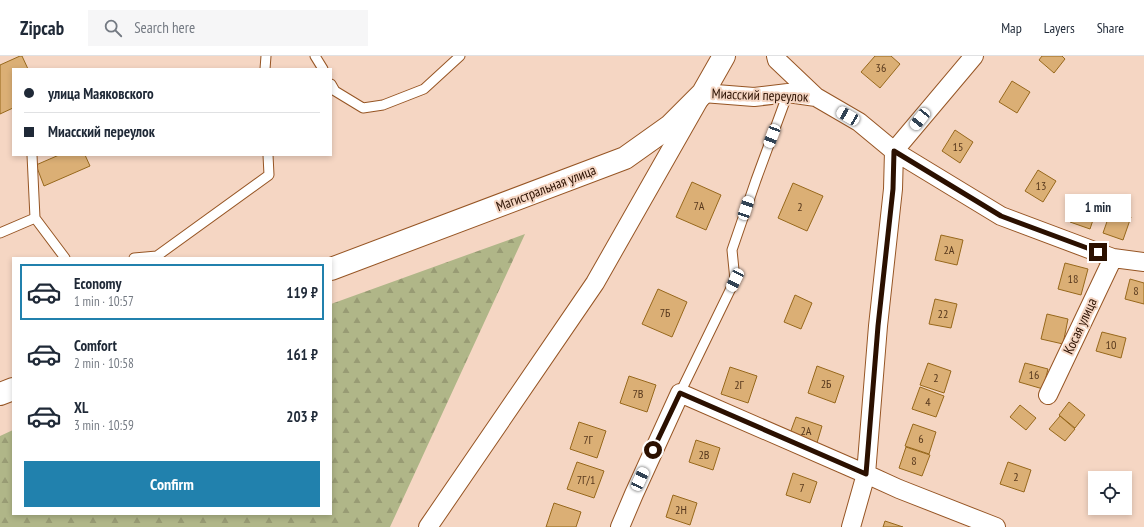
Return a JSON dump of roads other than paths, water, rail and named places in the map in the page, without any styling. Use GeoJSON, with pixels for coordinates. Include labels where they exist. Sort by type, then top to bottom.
{"type":"FeatureCollection","features":[{"type":"Feature","properties":{"kind":"street","name":"Магистральная улица"},"geometry":{"type":"LineString","coordinates":[[332,269],[626,158],[670,126],[703,93],[724,56]]}},
{"type":"Feature","properties":{"kind":"street","name":"Миасский переулок"},"geometry":{"type":"LineString","coordinates":[[776,56],[777,60],[816,97],[859,122],[894,151],[1001,216],[1113,258],[1144,262]]}},
{"type":"Feature","properties":{"kind":"street"},"geometry":{"type":"LineString","coordinates":[[851,527],[866,474],[878,326],[893,189],[894,151],[974,56]]}},
{"type":"Feature","properties":{"kind":"street","name":"Миасский переулок"},"geometry":{"type":"LineString","coordinates":[[703,93],[754,97],[788,93],[816,97]]}},
{"type":"Feature","properties":{"kind":"street"},"geometry":{"type":"LineString","coordinates":[[428,527],[595,283],[703,93]]}},
{"type":"Feature","properties":{"kind":"street","name":"Косая улица"},"geometry":{"type":"LineString","coordinates":[[1048,395],[1113,258]]}},
{"type":"Feature","properties":{"kind":"street"},"geometry":{"type":"LineString","coordinates":[[0,394],[12,389]]}},
{"type":"Feature","properties":{"kind":"street"},"geometry":{"type":"LineString","coordinates":[[620,527],[680,393],[899,489],[996,527]]}},
{"type":"Feature","properties":{"kind":"lane"},"geometry":{"type":"LineString","coordinates":[[265,68],[266,56]]}},
{"type":"Feature","properties":{"kind":"lane"},"geometry":{"type":"LineString","coordinates":[[315,56],[322,68]]}},
{"type":"Feature","properties":{"kind":"lane"},"geometry":{"type":"LineString","coordinates":[[332,86],[335,91],[363,108],[384,105],[424,89],[460,56]]}},
{"type":"Feature","properties":{"kind":"lane"},"geometry":{"type":"LineString","coordinates":[[680,393],[735,280],[732,250],[788,93]]}},
{"type":"Feature","properties":{"kind":"lane"},"geometry":{"type":"LineString","coordinates":[[32,156],[35,218],[64,257]]}},
{"type":"Feature","properties":{"kind":"lane"},"geometry":{"type":"LineString","coordinates":[[146,257],[157,256],[269,175],[268,156]]}},
{"type":"Feature","properties":{"kind":"lane"},"geometry":{"type":"LineString","coordinates":[[0,233],[35,218]]}}]}
